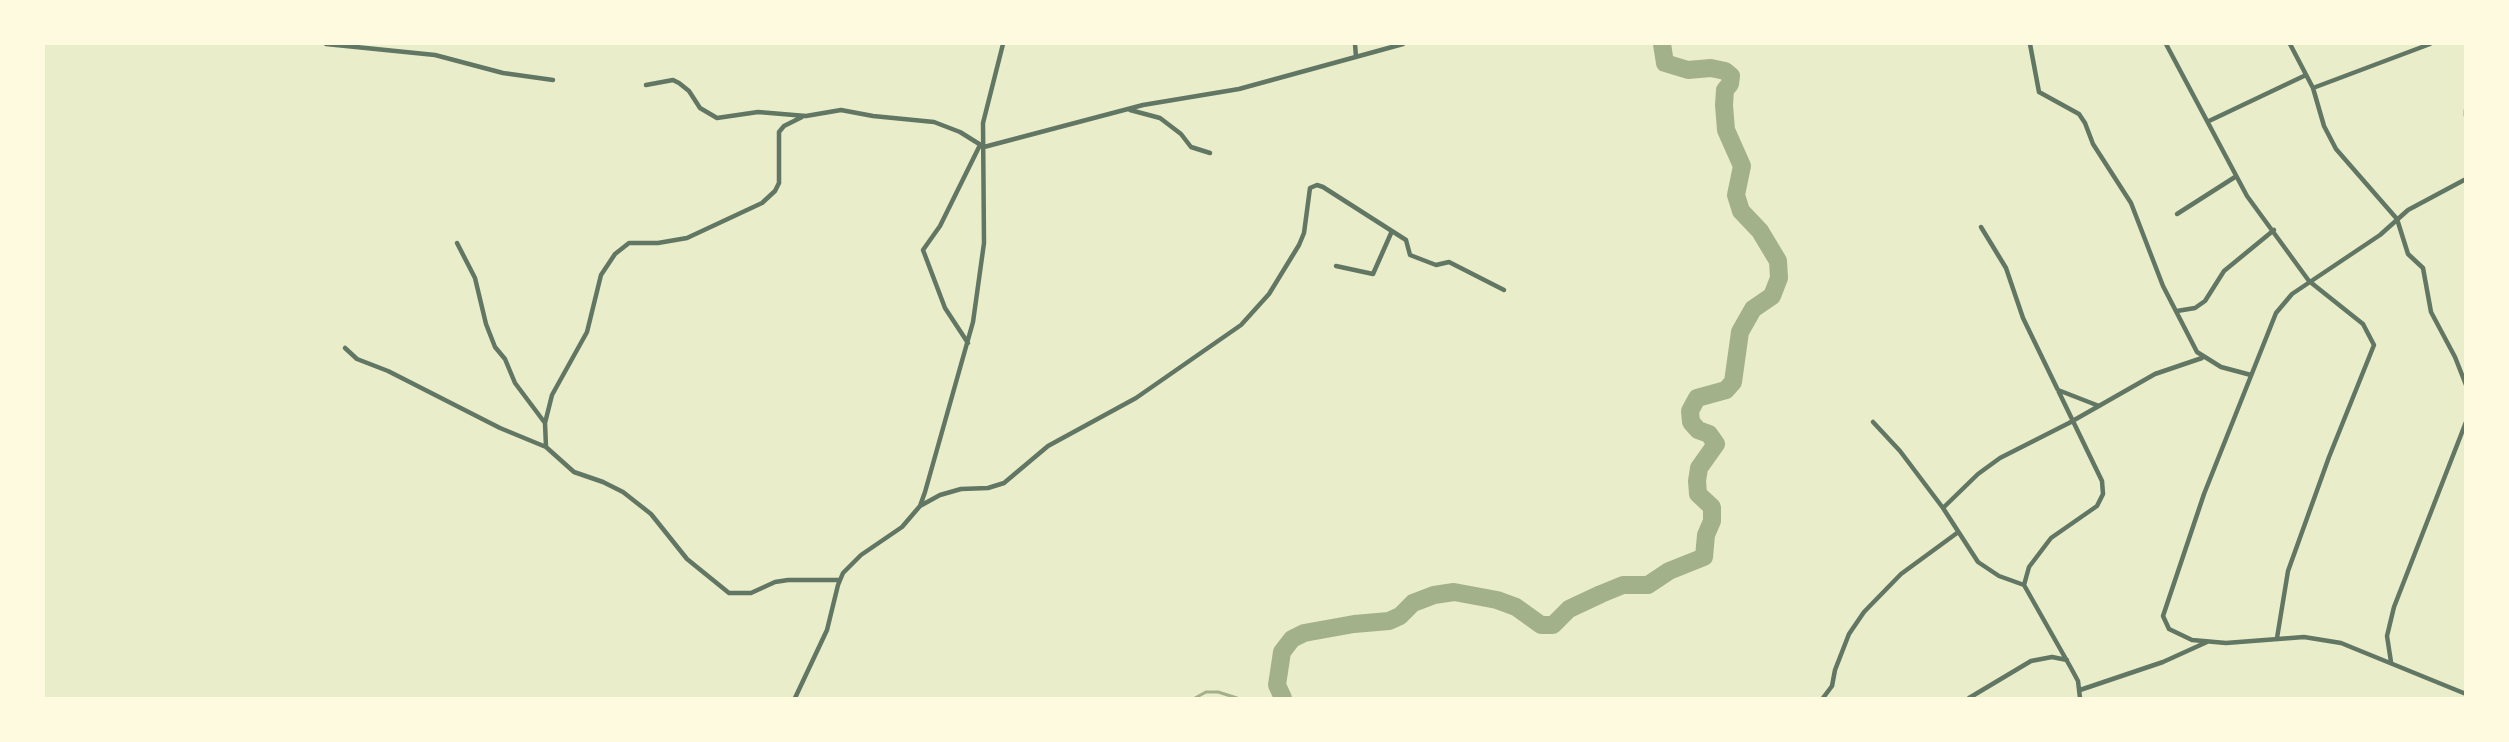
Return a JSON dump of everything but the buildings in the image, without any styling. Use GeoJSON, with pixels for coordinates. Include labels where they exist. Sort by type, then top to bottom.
{"type":"FeatureCollection","features":[{"type":"Feature","properties":{"kind":"street"},"geometry":{"type":"LineString","coordinates":[[326,44],[365,45],[435,55],[512,75],[553,80]]}},
{"type":"Feature","properties":{"kind":"street"},"geometry":{"type":"LineString","coordinates":[[920,506],[973,322],[984,243],[982,146],[985,111],[1003,44]]}},
{"type":"Feature","properties":{"kind":"street"},"geometry":{"type":"LineString","coordinates":[[1355,44],[1356,57]]}},
{"type":"Feature","properties":{"kind":"street"},"geometry":{"type":"LineString","coordinates":[[646,85],[673,80],[684,86],[700,108],[717,118],[758,112],[804,116],[841,110],[873,116],[934,122],[960,132],[982,146],[1128,110],[1239,89],[1403,44]]}},
{"type":"Feature","properties":{"kind":"street"},"geometry":{"type":"LineString","coordinates":[[2030,44],[2040,92],[2079,114],[2085,123],[2092,144],[2131,203],[2148,251],[2191,344],[2202,358],[2221,367],[2251,375]]}},
{"type":"Feature","properties":{"kind":"street"},"geometry":{"type":"LineString","coordinates":[[2166,44],[2209,121],[2235,177],[2309,281],[2363,324],[2374,345],[2329,457],[2288,571],[2277,638]]}},
{"type":"Feature","properties":{"kind":"street"},"geometry":{"type":"LineString","coordinates":[[2290,44],[2313,88],[2324,126],[2336,149],[2397,219],[2408,254],[2423,268],[2431,312],[2455,357],[2466,385]]}},
{"type":"Feature","properties":{"kind":"street"},"geometry":{"type":"LineString","coordinates":[[2313,88],[2430,44]]}},
{"type":"Feature","properties":{"kind":"street"},"geometry":{"type":"LineString","coordinates":[[2209,121],[2306,75]]}},
{"type":"Feature","properties":{"kind":"street"},"geometry":{"type":"LineString","coordinates":[[1128,110],[1160,118],[1181,134],[1191,147],[1210,153]]}},
{"type":"Feature","properties":{"kind":"street"},"geometry":{"type":"LineString","coordinates":[[2466,110],[2466,116]]}},
{"type":"Feature","properties":{"kind":"street"},"geometry":{"type":"LineString","coordinates":[[546,447],[545,423],[559,379],[587,332],[601,275],[615,254],[629,243],[658,243],[687,238],[762,203],[775,191],[779,183],[779,132],[784,126],[804,116]]}},
{"type":"Feature","properties":{"kind":"street"},"geometry":{"type":"LineString","coordinates":[[968,343],[945,308],[923,250],[940,226],[982,146]]}},
{"type":"Feature","properties":{"kind":"street"},"geometry":{"type":"LineString","coordinates":[[2177,214],[2235,177]]}},
{"type":"Feature","properties":{"kind":"street"},"geometry":{"type":"LineString","coordinates":[[2466,178],[2408,210],[2380,235],[2292,294],[2276,314],[2204,494],[2163,616],[2169,629],[2192,640],[2226,643],[2277,638],[2324,639],[2391,662],[2466,694]]}},
{"type":"Feature","properties":{"kind":"street"},"geometry":{"type":"LineString","coordinates":[[795,699],[827,630],[839,580],[850,564],[902,527],[920,506],[940,495],[961,489],[988,488],[1004,483],[1048,446],[1136,398],[1241,324],[1269,294],[1299,245],[1304,233],[1310,188],[1317,185],[1323,187],[1407,241],[1410,255],[1436,265],[1449,262],[1504,290]]}},
{"type":"Feature","properties":{"kind":"street"},"geometry":{"type":"LineString","coordinates":[[1981,227],[2006,268],[2023,318],[2102,481],[2103,494],[2097,506],[2043,546],[2029,567],[2024,585]]}},
{"type":"Feature","properties":{"kind":"street"},"geometry":{"type":"LineString","coordinates":[[2177,310],[2195,308],[2205,301],[2224,271],[2274,230]]}},
{"type":"Feature","properties":{"kind":"street"},"geometry":{"type":"LineString","coordinates":[[1336,266],[1373,274],[1392,231]]}},
{"type":"Feature","properties":{"kind":"street"},"geometry":{"type":"LineString","coordinates":[[457,243],[475,278],[486,324],[495,347],[505,359],[515,383],[545,423]]}},
{"type":"Feature","properties":{"kind":"street"},"geometry":{"type":"LineString","coordinates":[[345,348],[357,359],[388,371],[500,428],[546,447],[574,472],[608,484],[643,507],[687,559],[729,593],[751,593],[775,582],[788,580],[839,580]]}},
{"type":"Feature","properties":{"kind":"street"},"geometry":{"type":"LineString","coordinates":[[1943,508],[1978,474],[2000,458],[2073,421],[2155,374],[2202,358]]}},
{"type":"Feature","properties":{"kind":"street"},"geometry":{"type":"LineString","coordinates":[[2058,390],[2099,406]]}},
{"type":"Feature","properties":{"kind":"street"},"geometry":{"type":"LineString","coordinates":[[1874,422],[1900,451],[1943,508],[1957,533],[1982,567],[2024,585],[2067,660],[2080,690],[2080,699]]}},
{"type":"Feature","properties":{"kind":"street"},"geometry":{"type":"LineString","coordinates":[[2391,662],[2387,636],[2394,607],[2466,422]]}},
{"type":"Feature","properties":{"kind":"street"},"geometry":{"type":"LineString","coordinates":[[1823,699],[1832,686],[1849,634],[1864,612],[1901,574],[1957,533]]}},
{"type":"Feature","properties":{"kind":"street"},"geometry":{"type":"LineString","coordinates":[[2080,690],[2163,662],[2207,642]]}},
{"type":"Feature","properties":{"kind":"street"},"geometry":{"type":"LineString","coordinates":[[1968,699],[2031,661],[2052,657],[2067,660]]}},
{"type":"Feature","properties":{"kind":"waterway"},"geometry":{"type":"LineString","coordinates":[[1283,698],[1277,685],[1282,652],[1292,639],[1304,633],[1354,624],[1389,621],[1400,616],[1413,603],[1434,595],[1454,592],[1497,600],[1516,607],[1541,625],[1553,625],[1569,609],[1601,594],[1623,585],[1648,585],[1669,571],[1704,557],[1706,535],[1712,521],[1712,507],[1698,494],[1697,481],[1699,468],[1716,444],[1709,434],[1698,430],[1691,422],[1690,411],[1697,398],[1726,390],[1733,382],[1740,332],[1753,309],[1772,296],[1779,278],[1778,261],[1760,231],[1741,211],[1736,195],[1742,166],[1726,130],[1724,105],[1725,90],[1730,84],[1731,76],[1725,71],[1711,68],[1688,70],[1665,63],[1662,44]]}},
{"type":"Feature","properties":{"kind":"waterway"},"geometry":{"type":"LineString","coordinates":[[1195,698],[1206,692],[1218,692],[1237,698]]}}]}
